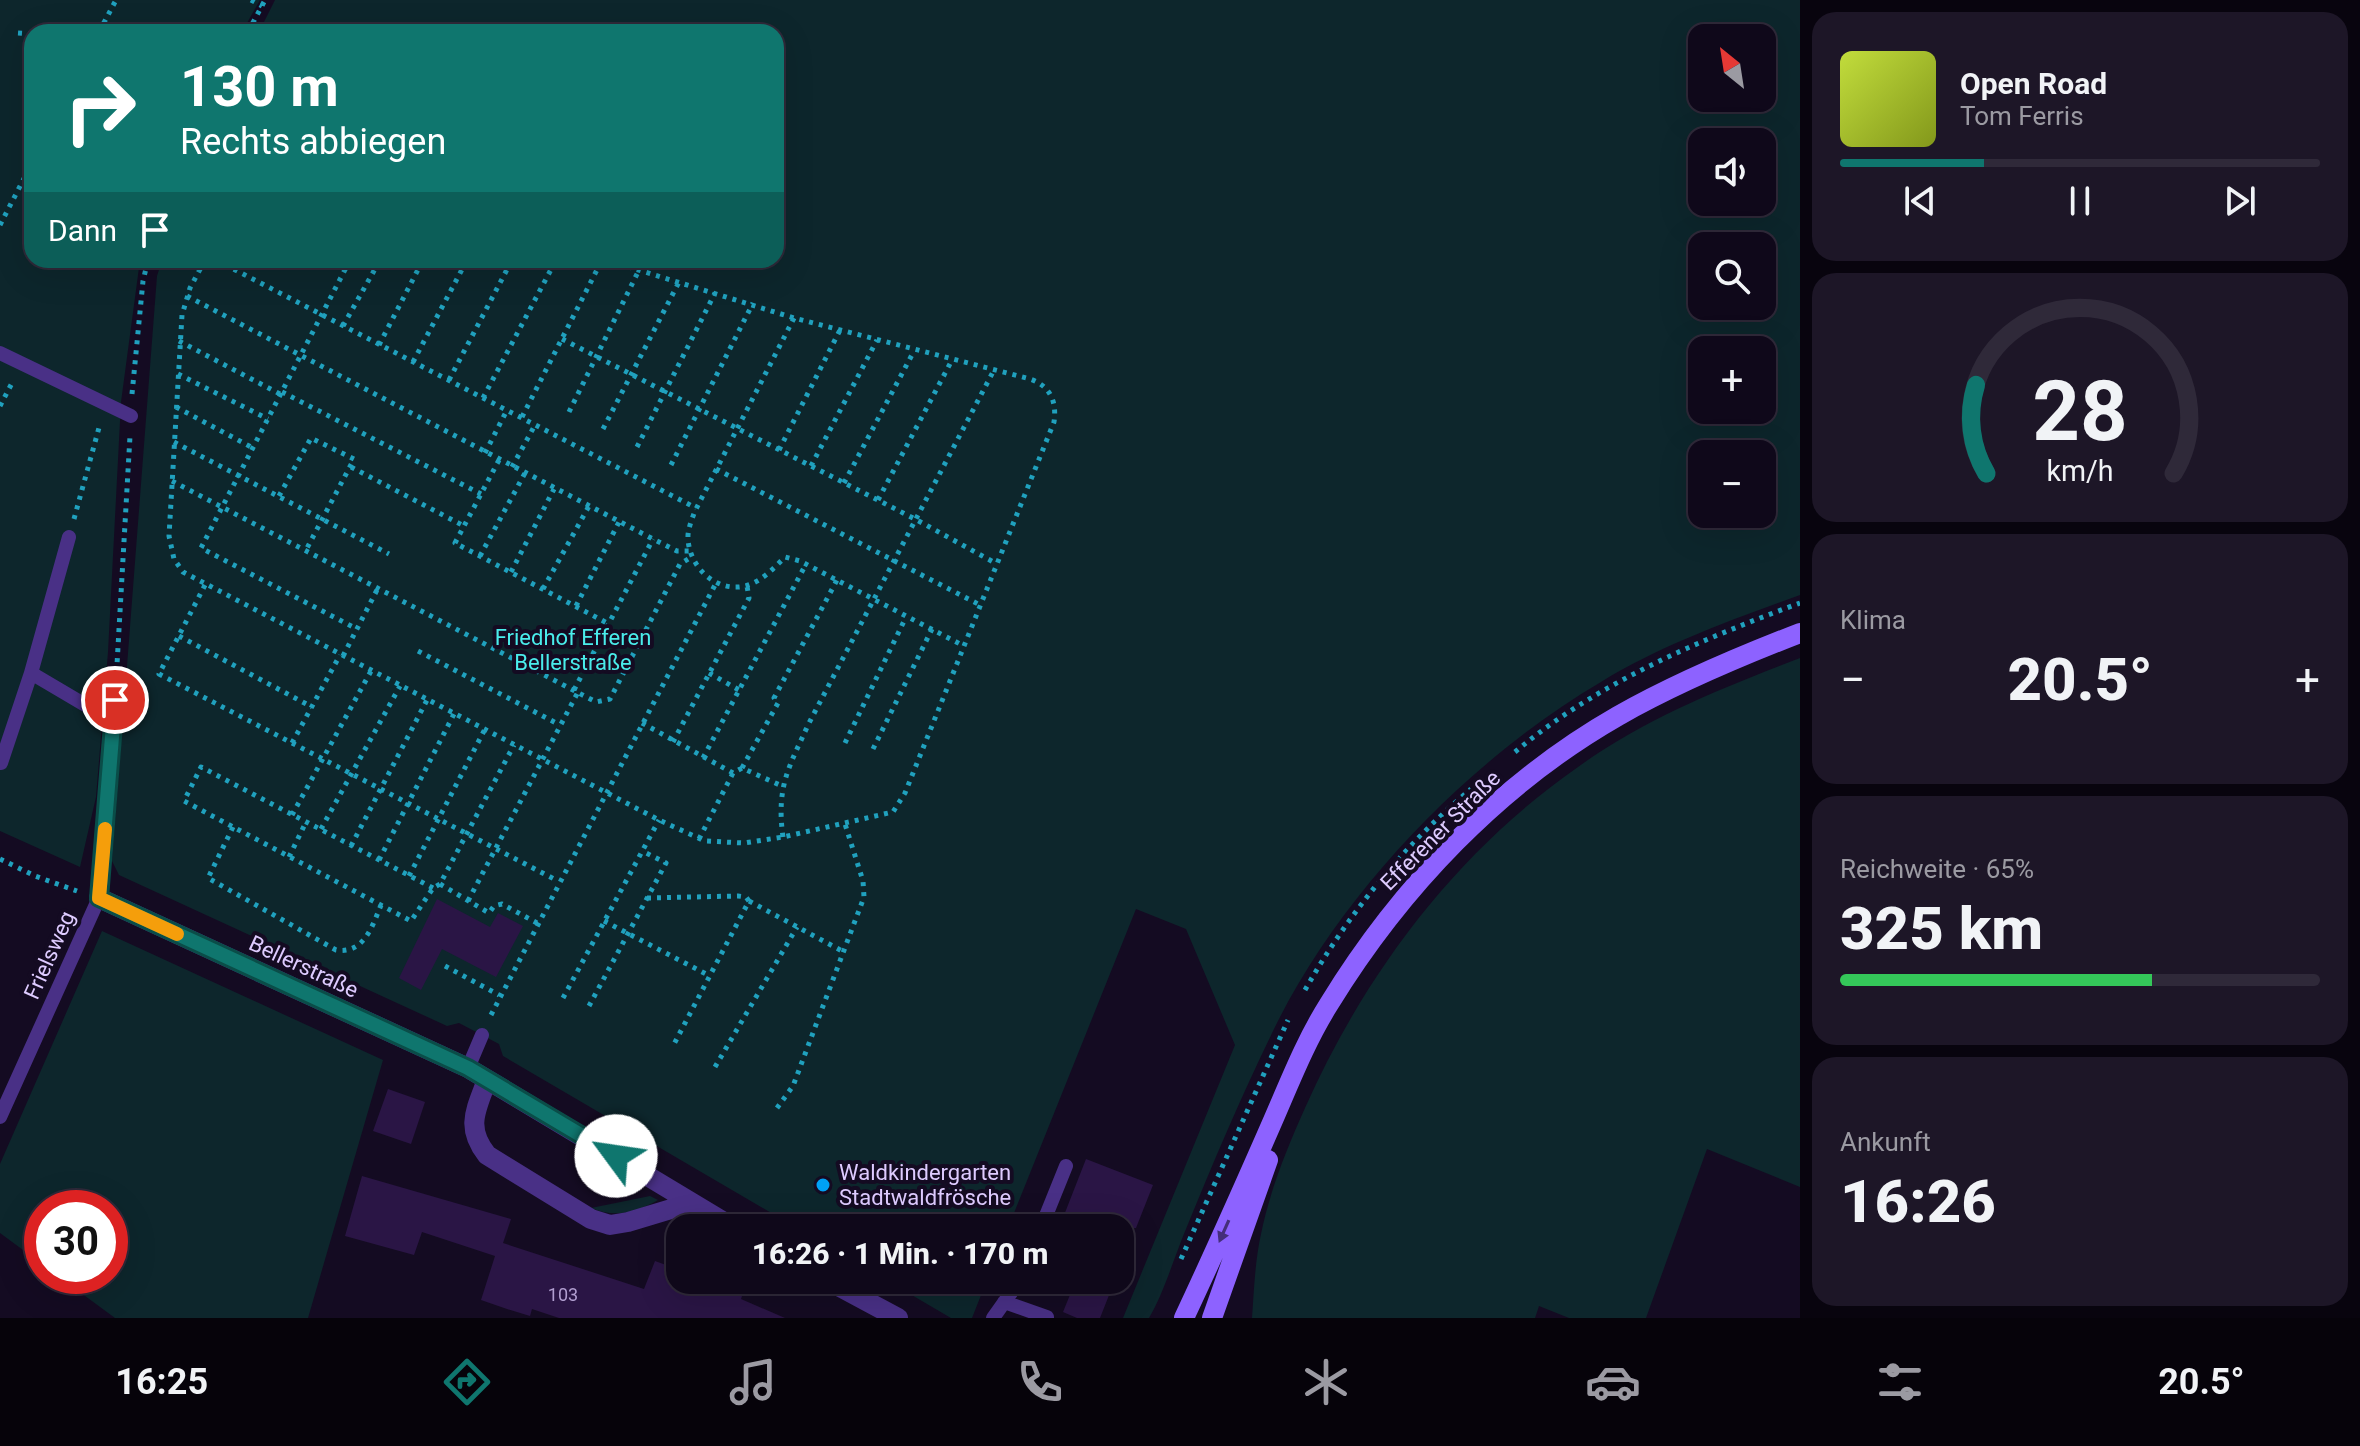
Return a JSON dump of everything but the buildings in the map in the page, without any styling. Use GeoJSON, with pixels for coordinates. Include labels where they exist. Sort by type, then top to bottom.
{"type":"FeatureCollection","features":[{"type":"Feature","properties":{"kind":"street","name":"Efferener Straße"},"geometry":{"type":"LineString","coordinates":[[1184,1318],[1301,1058],[1328,1006],[1387,919],[1420,879],[1490,809],[1529,777],[1616,717],[1672,687],[1800,633]]}},
{"type":"Feature","properties":{"kind":"street","name":"Bellerstraße"},"geometry":{"type":"LineString","coordinates":[[99,898],[468,1068],[710,1214]]}},
{"type":"Feature","properties":{"kind":"street","name":"Efferener Straße"},"geometry":{"type":"LineString","coordinates":[[1212,1318],[1258,1192],[1301,1058]]}},
{"type":"Feature","properties":{"kind":"street"},"geometry":{"type":"LineString","coordinates":[[487,1080],[473,1124],[482,1149],[591,1219],[610,1225],[691,1203]]}},
{"type":"Feature","properties":{"kind":"street"},"geometry":{"type":"LineString","coordinates":[[853,1294],[898,1318]]}},
{"type":"Feature","properties":{"kind":"lane"},"geometry":{"type":"LineString","coordinates":[[0,353],[131,416]]}},
{"type":"Feature","properties":{"kind":"lane"},"geometry":{"type":"LineString","coordinates":[[1,763],[31,673],[69,537]]}},
{"type":"Feature","properties":{"kind":"lane"},"geometry":{"type":"LineString","coordinates":[[31,673],[114,722]]}},
{"type":"Feature","properties":{"kind":"lane","name":"Frielsweg"},"geometry":{"type":"LineString","coordinates":[[0,1117],[99,898],[115,700]]}},
{"type":"Feature","properties":{"kind":"lane"},"geometry":{"type":"LineString","coordinates":[[468,1068],[482,1035]]}},
{"type":"Feature","properties":{"kind":"lane"},"geometry":{"type":"LineString","coordinates":[[1047,1214],[1066,1166]]}},
{"type":"Feature","properties":{"kind":"lane"},"geometry":{"type":"LineString","coordinates":[[993,1318],[1010,1294]]}},
{"type":"Feature","properties":{"kind":"lane"},"geometry":{"type":"LineString","coordinates":[[1004,1302],[1047,1317]]}},
{"type":"Feature","properties":{"kind":"path"},"geometry":{"type":"LineString","coordinates":[[103,24],[116,0]]}},
{"type":"Feature","properties":{"kind":"path"},"geometry":{"type":"LineString","coordinates":[[251,0],[264,3],[252,24]]}},
{"type":"Feature","properties":{"kind":"path"},"geometry":{"type":"LineString","coordinates":[[18,33],[24,33]]}},
{"type":"Feature","properties":{"kind":"path"},"geometry":{"type":"LineString","coordinates":[[0,225],[24,178]]}},
{"type":"Feature","properties":{"kind":"path"},"geometry":{"type":"LineString","coordinates":[[115,700],[131,416],[146,268]]}},
{"type":"Feature","properties":{"kind":"path"},"geometry":{"type":"LineString","coordinates":[[201,268],[187,296],[179,341],[169,536],[174,559],[183,572],[699,839],[744,843],[887,815],[897,808],[964,646],[1055,414],[1054,403],[1046,386],[1030,379],[794,318],[632,268]]}},
{"type":"Feature","properties":{"kind":"path"},"geometry":{"type":"LineString","coordinates":[[231,268],[696,508]]}},
{"type":"Feature","properties":{"kind":"path"},"geometry":{"type":"LineString","coordinates":[[346,268],[201,548],[357,629]]}},
{"type":"Feature","properties":{"kind":"path"},"geometry":{"type":"LineString","coordinates":[[343,326],[376,268]]}},
{"type":"Feature","properties":{"kind":"path"},"geometry":{"type":"LineString","coordinates":[[379,345],[419,268]]}},
{"type":"Feature","properties":{"kind":"path"},"geometry":{"type":"LineString","coordinates":[[413,362],[463,268]]}},
{"type":"Feature","properties":{"kind":"path"},"geometry":{"type":"LineString","coordinates":[[449,380],[508,268]]}},
{"type":"Feature","properties":{"kind":"path"},"geometry":{"type":"LineString","coordinates":[[483,398],[552,268]]}},
{"type":"Feature","properties":{"kind":"path"},"geometry":{"type":"LineString","coordinates":[[522,417],[600,268]]}},
{"type":"Feature","properties":{"kind":"path"},"geometry":{"type":"LineString","coordinates":[[569,412],[639,270]]}},
{"type":"Feature","properties":{"kind":"path"},"geometry":{"type":"LineString","coordinates":[[603,429],[679,282]]}},
{"type":"Feature","properties":{"kind":"path"},"geometry":{"type":"LineString","coordinates":[[637,447],[715,293]]}},
{"type":"Feature","properties":{"kind":"path"},"geometry":{"type":"LineString","coordinates":[[187,296],[554,489],[677,551],[692,553]]}},
{"type":"Feature","properties":{"kind":"path"},"geometry":{"type":"LineString","coordinates":[[671,465],[753,303]]}},
{"type":"Feature","properties":{"kind":"path"},"geometry":{"type":"LineString","coordinates":[[794,318],[696,508],[688,535],[692,553],[700,568],[724,587],[747,585],[771,571],[785,557],[806,564],[964,646]]}},
{"type":"Feature","properties":{"kind":"path"},"geometry":{"type":"LineString","coordinates":[[779,450],[840,330]]}},
{"type":"Feature","properties":{"kind":"path"},"geometry":{"type":"LineString","coordinates":[[562,339],[997,564]]}},
{"type":"Feature","properties":{"kind":"path"},"geometry":{"type":"LineString","coordinates":[[811,466],[877,340]]}},
{"type":"Feature","properties":{"kind":"path"},"geometry":{"type":"LineString","coordinates":[[179,341],[481,494]]}},
{"type":"Feature","properties":{"kind":"path"},"geometry":{"type":"LineString","coordinates":[[844,483],[914,351]]}},
{"type":"Feature","properties":{"kind":"path"},"geometry":{"type":"LineString","coordinates":[[878,500],[952,360]]}},
{"type":"Feature","properties":{"kind":"path"},"geometry":{"type":"LineString","coordinates":[[783,837],[780,815],[782,786],[809,723],[994,370]]}},
{"type":"Feature","properties":{"kind":"path"},"geometry":{"type":"LineString","coordinates":[[178,374],[268,419]]}},
{"type":"Feature","properties":{"kind":"path"},"geometry":{"type":"LineString","coordinates":[[69,537],[106,404]]}},
{"type":"Feature","properties":{"kind":"path"},"geometry":{"type":"LineString","coordinates":[[176,407],[253,448]]}},
{"type":"Feature","properties":{"kind":"path"},"geometry":{"type":"LineString","coordinates":[[485,453],[507,410]]}},
{"type":"Feature","properties":{"kind":"path"},"geometry":{"type":"LineString","coordinates":[[512,467],[535,425]]}},
{"type":"Feature","properties":{"kind":"path"},"geometry":{"type":"LineString","coordinates":[[279,496],[311,438],[354,459],[306,550]]}},
{"type":"Feature","properties":{"kind":"path"},"geometry":{"type":"LineString","coordinates":[[174,442],[389,554]]}},
{"type":"Feature","properties":{"kind":"path"},"geometry":{"type":"LineString","coordinates":[[499,460],[455,543],[609,624]]}},
{"type":"Feature","properties":{"kind":"path"},"geometry":{"type":"LineString","coordinates":[[351,467],[464,526]]}},
{"type":"Feature","properties":{"kind":"path"},"geometry":{"type":"LineString","coordinates":[[716,469],[980,605]]}},
{"type":"Feature","properties":{"kind":"path"},"geometry":{"type":"LineString","coordinates":[[480,556],[525,473]]}},
{"type":"Feature","properties":{"kind":"path"},"geometry":{"type":"LineString","coordinates":[[172,481],[596,702],[610,699],[680,564],[692,553]]}},
{"type":"Feature","properties":{"kind":"path"},"geometry":{"type":"LineString","coordinates":[[511,572],[554,489]]}},
{"type":"Feature","properties":{"kind":"path"},"geometry":{"type":"LineString","coordinates":[[543,589],[589,506]]}},
{"type":"Feature","properties":{"kind":"path"},"geometry":{"type":"LineString","coordinates":[[576,606],[619,522]]}},
{"type":"Feature","properties":{"kind":"path"},"geometry":{"type":"LineString","coordinates":[[468,901],[653,539]]}},
{"type":"Feature","properties":{"kind":"path"},"geometry":{"type":"LineString","coordinates":[[703,758],[806,564]]}},
{"type":"Feature","properties":{"kind":"path"},"geometry":{"type":"LineString","coordinates":[[699,839],[733,773],[742,768],[778,703],[774,698],[837,580]]}},
{"type":"Feature","properties":{"kind":"path"},"geometry":{"type":"LineString","coordinates":[[482,1035],[499,995],[558,881],[716,583]]}},
{"type":"Feature","properties":{"kind":"path"},"geometry":{"type":"LineString","coordinates":[[205,585],[159,674],[558,881]]}},
{"type":"Feature","properties":{"kind":"path"},"geometry":{"type":"LineString","coordinates":[[673,742],[749,598],[747,585]]}},
{"type":"Feature","properties":{"kind":"path"},"geometry":{"type":"LineString","coordinates":[[292,743],[378,588]]}},
{"type":"Feature","properties":{"kind":"path"},"geometry":{"type":"LineString","coordinates":[[845,743],[906,617]]}},
{"type":"Feature","properties":{"kind":"path"},"geometry":{"type":"LineString","coordinates":[[873,749],[932,629]]}},
{"type":"Feature","properties":{"kind":"path"},"geometry":{"type":"LineString","coordinates":[[179,636],[312,707]]}},
{"type":"Feature","properties":{"kind":"path"},"geometry":{"type":"LineString","coordinates":[[418,651],[560,725]]}},
{"type":"Feature","properties":{"kind":"path"},"geometry":{"type":"LineString","coordinates":[[292,815],[371,671]]}},
{"type":"Feature","properties":{"kind":"path"},"geometry":{"type":"LineString","coordinates":[[709,673],[739,690]]}},
{"type":"Feature","properties":{"kind":"path"},"geometry":{"type":"LineString","coordinates":[[321,829],[400,686]]}},
{"type":"Feature","properties":{"kind":"path"},"geometry":{"type":"LineString","coordinates":[[351,846],[427,700]]}},
{"type":"Feature","properties":{"kind":"path"},"geometry":{"type":"LineString","coordinates":[[379,860],[454,714]]}},
{"type":"Feature","properties":{"kind":"path"},"geometry":{"type":"LineString","coordinates":[[642,723],[733,773]]}},
{"type":"Feature","properties":{"kind":"path"},"geometry":{"type":"LineString","coordinates":[[409,876],[485,729]]}},
{"type":"Feature","properties":{"kind":"path"},"geometry":{"type":"LineString","coordinates":[[433,888],[201,767],[184,801],[411,921],[433,888],[440,884],[514,745]]}},
{"type":"Feature","properties":{"kind":"path"},"geometry":{"type":"LineString","coordinates":[[742,768],[782,786]]}},
{"type":"Feature","properties":{"kind":"path"},"geometry":{"type":"LineString","coordinates":[[563,998],[659,820]]}},
{"type":"Feature","properties":{"kind":"path"},"geometry":{"type":"LineString","coordinates":[[289,857],[306,822]]}},
{"type":"Feature","properties":{"kind":"path"},"geometry":{"type":"LineString","coordinates":[[777,1108],[793,1086],[864,897],[863,881],[845,824]]}},
{"type":"Feature","properties":{"kind":"path"},"geometry":{"type":"LineString","coordinates":[[233,827],[208,878],[336,950],[345,952],[354,949],[365,940],[381,905]]}},
{"type":"Feature","properties":{"kind":"path"},"geometry":{"type":"LineString","coordinates":[[589,1006],[666,863],[642,851]]}},
{"type":"Feature","properties":{"kind":"path"},"geometry":{"type":"LineString","coordinates":[[0,859],[35,876],[99,898]]}},
{"type":"Feature","properties":{"kind":"path"},"geometry":{"type":"LineString","coordinates":[[440,884],[489,913],[494,906],[502,904],[537,923]]}},
{"type":"Feature","properties":{"kind":"path"},"geometry":{"type":"LineString","coordinates":[[647,898],[746,897],[844,952]]}},
{"type":"Feature","properties":{"kind":"path"},"geometry":{"type":"LineString","coordinates":[[673,1046],[749,901]]}},
{"type":"Feature","properties":{"kind":"path"},"geometry":{"type":"LineString","coordinates":[[604,921],[710,976]]}},
{"type":"Feature","properties":{"kind":"path"},"geometry":{"type":"LineString","coordinates":[[715,1067],[797,927]]}},
{"type":"Feature","properties":{"kind":"path"},"geometry":{"type":"LineString","coordinates":[[445,966],[499,995]]}},
{"type":"Feature","properties":{"kind":"green space"},"geometry":{"type":"Polygon","coordinates":[[[0,0],[260,0],[246,24],[24,24],[24,268],[139,268],[121,402],[108,652],[96,797],[80,867],[0,831],[0,0]]]}},
{"type":"Feature","properties":{"kind":"green space","name":"Friedhof Efferen Bellerstraße"},"geometry":{"type":"Polygon","coordinates":[[[275,0],[1800,0],[1800,595],[1698,634],[1601,682],[1506,748],[1417,829],[1340,921],[1307,969],[1279,1019],[1231,1123],[1149,1318],[1123,1318],[1235,1045],[1186,929],[1136,909],[1014,1214],[773,1214],[503,1056],[499,1044],[459,1023],[447,1026],[119,875],[112,861],[160,268],[784,268],[784,24],[263,24],[275,0]]]}},
{"type":"Feature","properties":{"kind":"green space"},"geometry":{"type":"Polygon","coordinates":[[[1800,658],[1800,1187],[1707,1149],[1646,1318],[1569,1318],[1539,1306],[1535,1318],[1252,1318],[1261,1234],[1274,1185],[1292,1138],[1329,1058],[1356,1010],[1418,919],[1492,837],[1604,749],[1713,693],[1800,658]]]}},
{"type":"Feature","properties":{"kind":"green space"},"geometry":{"type":"Polygon","coordinates":[[[102,931],[383,1060],[308,1318],[115,1318],[82,1294],[128,1294],[128,1190],[24,1190],[24,1251],[0,1233],[0,1164],[102,931]]]}},
{"type":"Feature","properties":{"kind":"green space"},"geometry":{"type":"Polygon","coordinates":[[[650,1196],[658,1200],[625,1213],[608,1213],[591,1208],[650,1196]]]}},
{"type":"Feature","properties":{"kind":"green space"},"geometry":{"type":"Polygon","coordinates":[[[910,1294],[981,1294],[972,1318],[951,1318],[910,1294]]]}},
{"type":"Feature","properties":{"kind":"slow traffic"},"geometry":{"type":"LineString","coordinates":[[105,829],[99,898],[177,934]]}},
{"type":"Feature","properties":{"kind":"place","name":"Waldkindergarten Stadtwaldfrösche"},"geometry":{"type":"Point","coordinates":[823,1185]}},
{"type":"Feature","properties":{"kind":"route"},"geometry":{"type":"LineString","coordinates":[[115,700],[99,898],[468,1068],[616,1156]]}}]}
